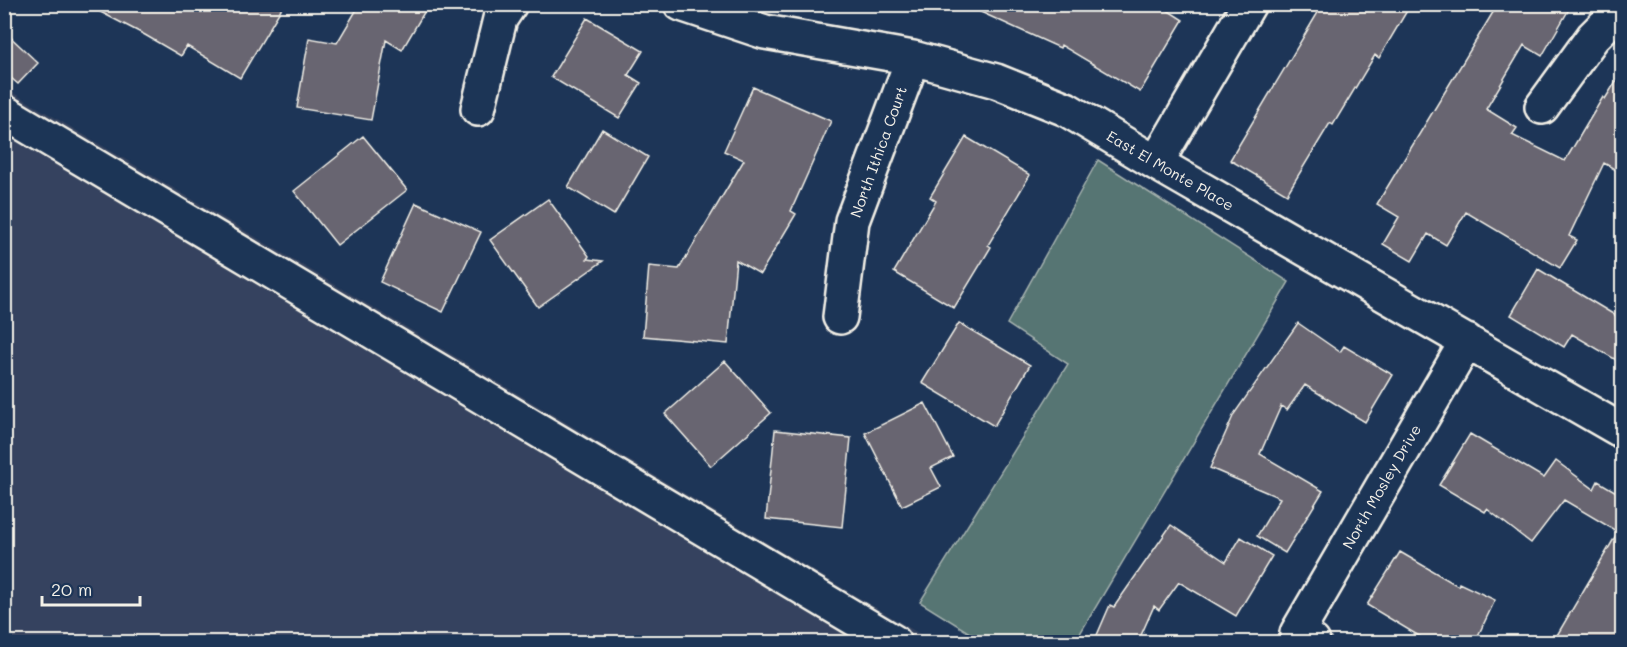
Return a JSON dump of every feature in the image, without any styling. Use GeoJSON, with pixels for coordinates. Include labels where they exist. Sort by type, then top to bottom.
{"type":"FeatureCollection","features":[{"type":"Feature","properties":{"kind":"street"},"geometry":{"type":"LineString","coordinates":[[478,109],[500,19],[510,4]]}},
{"type":"Feature","properties":{"kind":"street","name":"East El Monte Place"},"geometry":{"type":"LineString","coordinates":[[681,4],[765,32],[913,58],[996,81],[1066,109],[1623,431]]}},
{"type":"Feature","properties":{"kind":"street"},"geometry":{"type":"LineString","coordinates":[[1156,163],[1249,4]]}},
{"type":"Feature","properties":{"kind":"street"},"geometry":{"type":"LineString","coordinates":[[1542,107],[1593,37],[1607,23],[1623,15]]}},
{"type":"Feature","properties":{"kind":"street","name":"North Ithica Court"},"geometry":{"type":"LineString","coordinates":[[840,317],[852,221],[913,58]]}},
{"type":"Feature","properties":{"kind":"street"},"geometry":{"type":"LineString","coordinates":[[4,112],[894,642]]}},
{"type":"Feature","properties":{"kind":"street","name":"North Mosley Drive"},"geometry":{"type":"LineString","coordinates":[[1305,638],[1467,341]]}},
{"type":"Feature","properties":{"kind":"shaded area"},"geometry":{"type":"Polygon","coordinates":[[[5,88],[185,195],[933,642],[5,642],[5,88]]]}},
{"type":"Feature","properties":{"kind":"green space"},"geometry":{"type":"Polygon","coordinates":[[[1098,160],[1289,282],[1075,642],[984,642],[920,602],[1068,364],[1007,324],[1098,160]]]}},
{"type":"Feature","properties":{"kind":"building"},"geometry":{"type":"Polygon","coordinates":[[[85,4],[284,4],[240,78],[187,46],[181,56],[85,4]]]}},
{"type":"Feature","properties":{"kind":"building"},"geometry":{"type":"Polygon","coordinates":[[[360,4],[429,4],[402,50],[386,40],[371,120],[297,108],[309,38],[337,43],[360,4]]]}},
{"type":"Feature","properties":{"kind":"building"},"geometry":{"type":"Polygon","coordinates":[[[963,4],[1158,4],[1183,20],[1140,92],[1061,45],[1060,48],[963,4]]]}},
{"type":"Feature","properties":{"kind":"building"},"geometry":{"type":"Polygon","coordinates":[[[1323,4],[1411,4],[1379,58],[1375,55],[1333,125],[1330,123],[1287,194],[1230,160],[1323,4]]]}},
{"type":"Feature","properties":{"kind":"building"},"geometry":{"type":"Polygon","coordinates":[[[1498,4],[1572,4],[1542,56],[1524,45],[1486,109],[1517,128],[1512,135],[1565,161],[1603,97],[1605,99],[1623,70],[1623,174],[1604,163],[1569,236],[1577,240],[1560,268],[1466,212],[1446,245],[1428,234],[1412,261],[1383,244],[1399,217],[1377,204],[1498,4]]]}},
{"type":"Feature","properties":{"kind":"building"},"geometry":{"type":"Polygon","coordinates":[[[587,18],[643,51],[628,75],[641,83],[619,118],[551,77],[587,18]]]}},
{"type":"Feature","properties":{"kind":"building"},"geometry":{"type":"Polygon","coordinates":[[[4,31],[38,63],[18,84],[4,72],[4,31]]]}},
{"type":"Feature","properties":{"kind":"building"},"geometry":{"type":"Polygon","coordinates":[[[753,87],[831,121],[791,211],[796,214],[760,274],[736,260],[728,344],[643,336],[649,266],[679,269],[744,160],[724,151],[753,87]]]}},
{"type":"Feature","properties":{"kind":"building"},"geometry":{"type":"Polygon","coordinates":[[[602,129],[648,157],[614,215],[568,187],[602,129]]]}},
{"type":"Feature","properties":{"kind":"building"},"geometry":{"type":"Polygon","coordinates":[[[363,136],[407,190],[337,245],[294,191],[363,136]]]}},
{"type":"Feature","properties":{"kind":"building"},"geometry":{"type":"Polygon","coordinates":[[[966,137],[1030,175],[988,245],[991,247],[954,308],[894,272],[936,201],[930,197],[966,137]]]}},
{"type":"Feature","properties":{"kind":"building"},"geometry":{"type":"Polygon","coordinates":[[[548,199],[589,256],[587,259],[603,261],[538,307],[490,240],[548,199]]]}},
{"type":"Feature","properties":{"kind":"building"},"geometry":{"type":"Polygon","coordinates":[[[416,203],[481,232],[443,312],[380,282],[416,203]]]}},
{"type":"Feature","properties":{"kind":"building"},"geometry":{"type":"Polygon","coordinates":[[[1538,269],[1623,320],[1623,364],[1572,334],[1564,347],[1511,315],[1538,269]]]}},
{"type":"Feature","properties":{"kind":"building"},"geometry":{"type":"Polygon","coordinates":[[[959,323],[1030,365],[994,426],[922,383],[959,323]]]}},
{"type":"Feature","properties":{"kind":"building"},"geometry":{"type":"Polygon","coordinates":[[[1298,323],[1340,352],[1344,346],[1393,375],[1365,422],[1305,385],[1287,410],[1281,406],[1260,454],[1323,491],[1285,553],[1257,536],[1280,498],[1210,468],[1234,414],[1298,323]]]}},
{"type":"Feature","properties":{"kind":"building"},"geometry":{"type":"Polygon","coordinates":[[[725,361],[771,413],[711,466],[665,414],[725,361]]]}},
{"type":"Feature","properties":{"kind":"building"},"geometry":{"type":"Polygon","coordinates":[[[925,403],[953,457],[931,468],[941,487],[902,506],[865,433],[925,403]]]}},
{"type":"Feature","properties":{"kind":"building"},"geometry":{"type":"Polygon","coordinates":[[[775,430],[851,438],[842,527],[766,519],[775,430]]]}},
{"type":"Feature","properties":{"kind":"building"},"geometry":{"type":"Polygon","coordinates":[[[1470,434],[1544,478],[1556,461],[1594,489],[1598,481],[1623,496],[1623,642],[1553,642],[1618,532],[1564,500],[1531,543],[1487,509],[1485,512],[1439,485],[1470,434]]]}},
{"type":"Feature","properties":{"kind":"building"},"geometry":{"type":"Polygon","coordinates":[[[1171,525],[1226,562],[1241,537],[1272,556],[1236,616],[1179,582],[1159,610],[1154,606],[1138,642],[1094,642],[1110,605],[1114,607],[1171,525]]]}},
{"type":"Feature","properties":{"kind":"building"},"geometry":{"type":"Polygon","coordinates":[[[1400,552],[1458,586],[1459,583],[1495,600],[1475,642],[1429,642],[1367,605],[1400,552]]]}}]}
